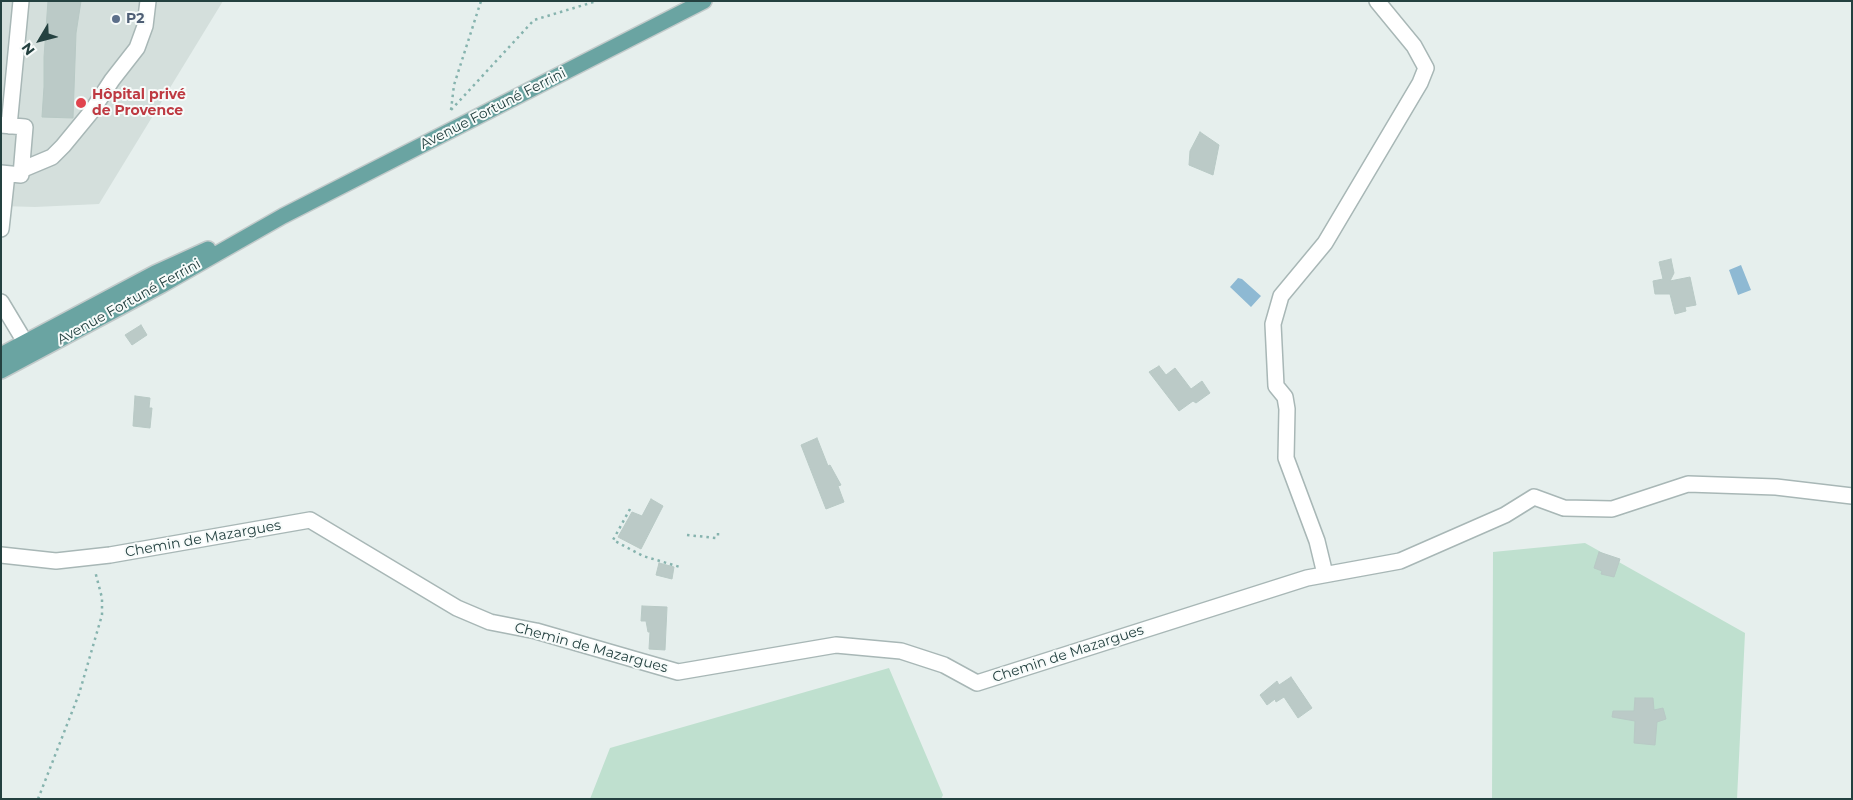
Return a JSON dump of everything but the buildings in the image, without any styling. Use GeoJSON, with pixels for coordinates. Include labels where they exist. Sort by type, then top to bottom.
{"type":"FeatureCollection","features":[{"type":"Feature","properties":{"kind":"main road","name":"Avenue Fortuné Ferrini"},"geometry":{"type":"LineString","coordinates":[[1,371],[162,285],[283,216],[704,1]]}},
{"type":"Feature","properties":{"kind":"main road","name":"Avenue Fortuné Ferrini"},"geometry":{"type":"LineString","coordinates":[[1,355],[154,273],[283,216]]}},
{"type":"Feature","properties":{"kind":"street"},"geometry":{"type":"LineString","coordinates":[[1,228],[10,172],[24,127],[5,125],[20,1]]}},
{"type":"Feature","properties":{"kind":"street"},"geometry":{"type":"LineString","coordinates":[[10,172],[52,156],[63,146],[91,112],[112,80],[137,48],[145,26],[148,1]]}},
{"type":"Feature","properties":{"kind":"street"},"geometry":{"type":"LineString","coordinates":[[1325,574],[1317,541],[1286,458],[1287,409],[1285,397],[1276,386],[1272,324],[1281,296],[1325,243],[1420,83],[1426,68],[1414,46],[1377,1]]}},
{"type":"Feature","properties":{"kind":"street"},"geometry":{"type":"LineString","coordinates":[[1,302],[25,342],[20,361],[8,359],[1,355]]}},
{"type":"Feature","properties":{"kind":"street","name":"Chemin de Mazargues"},"geometry":{"type":"LineString","coordinates":[[1,555],[56,561],[92,557],[310,520],[457,608],[490,622],[536,631],[678,672],[836,645],[901,651],[944,665],[977,683],[1308,578],[1400,561],[1505,515],[1534,497],[1564,508],[1612,509],[1688,484],[1776,487],[1852,496]]}},
{"type":"Feature","properties":{"kind":"path"},"geometry":{"type":"LineString","coordinates":[[481,1],[454,85],[451,110],[534,20],[597,1]]}},
{"type":"Feature","properties":{"kind":"path"},"geometry":{"type":"LineString","coordinates":[[630,509],[613,540],[643,556],[680,567]]}},
{"type":"Feature","properties":{"kind":"path"},"geometry":{"type":"LineString","coordinates":[[687,535],[716,538],[718,532]]}},
{"type":"Feature","properties":{"kind":"path"},"geometry":{"type":"LineString","coordinates":[[38,799],[79,694],[102,615],[102,598],[92,557]]}},
{"type":"Feature","properties":{"kind":"shaded area","name":"Hôpital privé de Provence"},"geometry":{"type":"Polygon","coordinates":[[[1,1],[223,1],[99,204],[35,207],[1,206],[1,1]]]}},
{"type":"Feature","properties":{"kind":"green space"},"geometry":{"type":"Polygon","coordinates":[[[1585,543],[1745,633],[1737,799],[1492,799],[1493,552],[1585,543]]]}},
{"type":"Feature","properties":{"kind":"green space"},"geometry":{"type":"Polygon","coordinates":[[[889,668],[943,795],[941,799],[590,799],[610,748],[889,668]]]}},
{"type":"Feature","properties":{"kind":"water"},"geometry":{"type":"Polygon","coordinates":[[[1741,265],[1751,290],[1738,295],[1729,270],[1741,265]]]}},
{"type":"Feature","properties":{"kind":"water"},"geometry":{"type":"Polygon","coordinates":[[[1238,278],[1242,279],[1261,296],[1251,307],[1230,287],[1238,278]]]}},
{"type":"Feature","properties":{"kind":"place","name":"P2"},"geometry":{"type":"Point","coordinates":[116,19]}},
{"type":"Feature","properties":{"kind":"place","name":"Hôpital privé de Provence"},"geometry":{"type":"Point","coordinates":[81,103]}}]}
